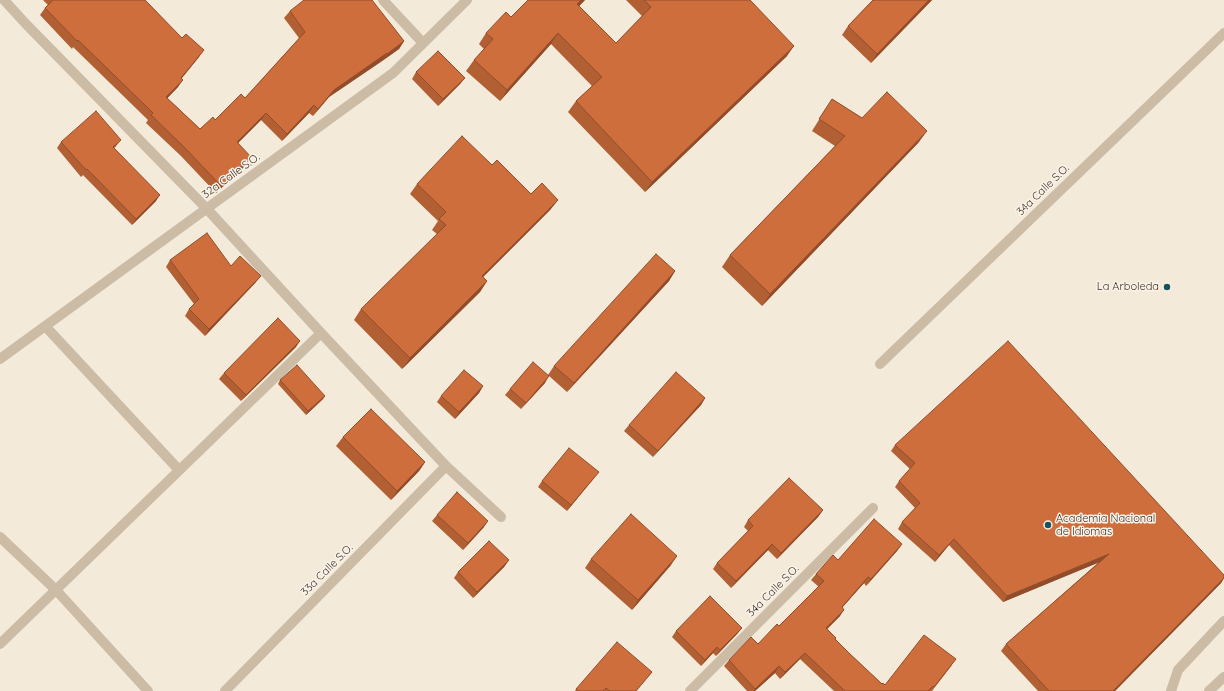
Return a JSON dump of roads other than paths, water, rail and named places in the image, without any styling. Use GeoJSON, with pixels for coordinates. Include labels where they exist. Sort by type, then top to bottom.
{"type":"FeatureCollection","features":[{"type":"Feature","properties":{"kind":"street"},"geometry":{"type":"LineString","coordinates":[[4,0],[207,209],[446,466],[501,517]]}},
{"type":"Feature","properties":{"kind":"street"},"geometry":{"type":"LineString","coordinates":[[383,0],[423,43]]}},
{"type":"Feature","properties":{"kind":"street","name":"32a Calle S.O."},"geometry":{"type":"LineString","coordinates":[[0,359],[393,73],[467,0]]}},
{"type":"Feature","properties":{"kind":"street","name":"34a Calle S.O."},"geometry":{"type":"LineString","coordinates":[[880,364],[1224,33]]}},
{"type":"Feature","properties":{"kind":"street"},"geometry":{"type":"LineString","coordinates":[[46,327],[179,470]]}},
{"type":"Feature","properties":{"kind":"street"},"geometry":{"type":"LineString","coordinates":[[0,644],[321,333]]}},
{"type":"Feature","properties":{"kind":"street","name":"33a Calle S.O."},"geometry":{"type":"LineString","coordinates":[[225,691],[446,466]]}},
{"type":"Feature","properties":{"kind":"street","name":"34a Calle S.O."},"geometry":{"type":"LineString","coordinates":[[690,691],[873,508]]}},
{"type":"Feature","properties":{"kind":"street"},"geometry":{"type":"LineString","coordinates":[[0,537],[56,590],[148,691]]}},
{"type":"Feature","properties":{"kind":"street"},"geometry":{"type":"LineString","coordinates":[[1171,691],[1178,670],[1224,621]]}},
{"type":"Feature","properties":{"kind":"place","name":"La Arboleda"},"geometry":{"type":"Point","coordinates":[1167,287]}},
{"type":"Feature","properties":{"kind":"place","name":"Academia Nacional de Idiomas"},"geometry":{"type":"Point","coordinates":[1048,525]}}]}
